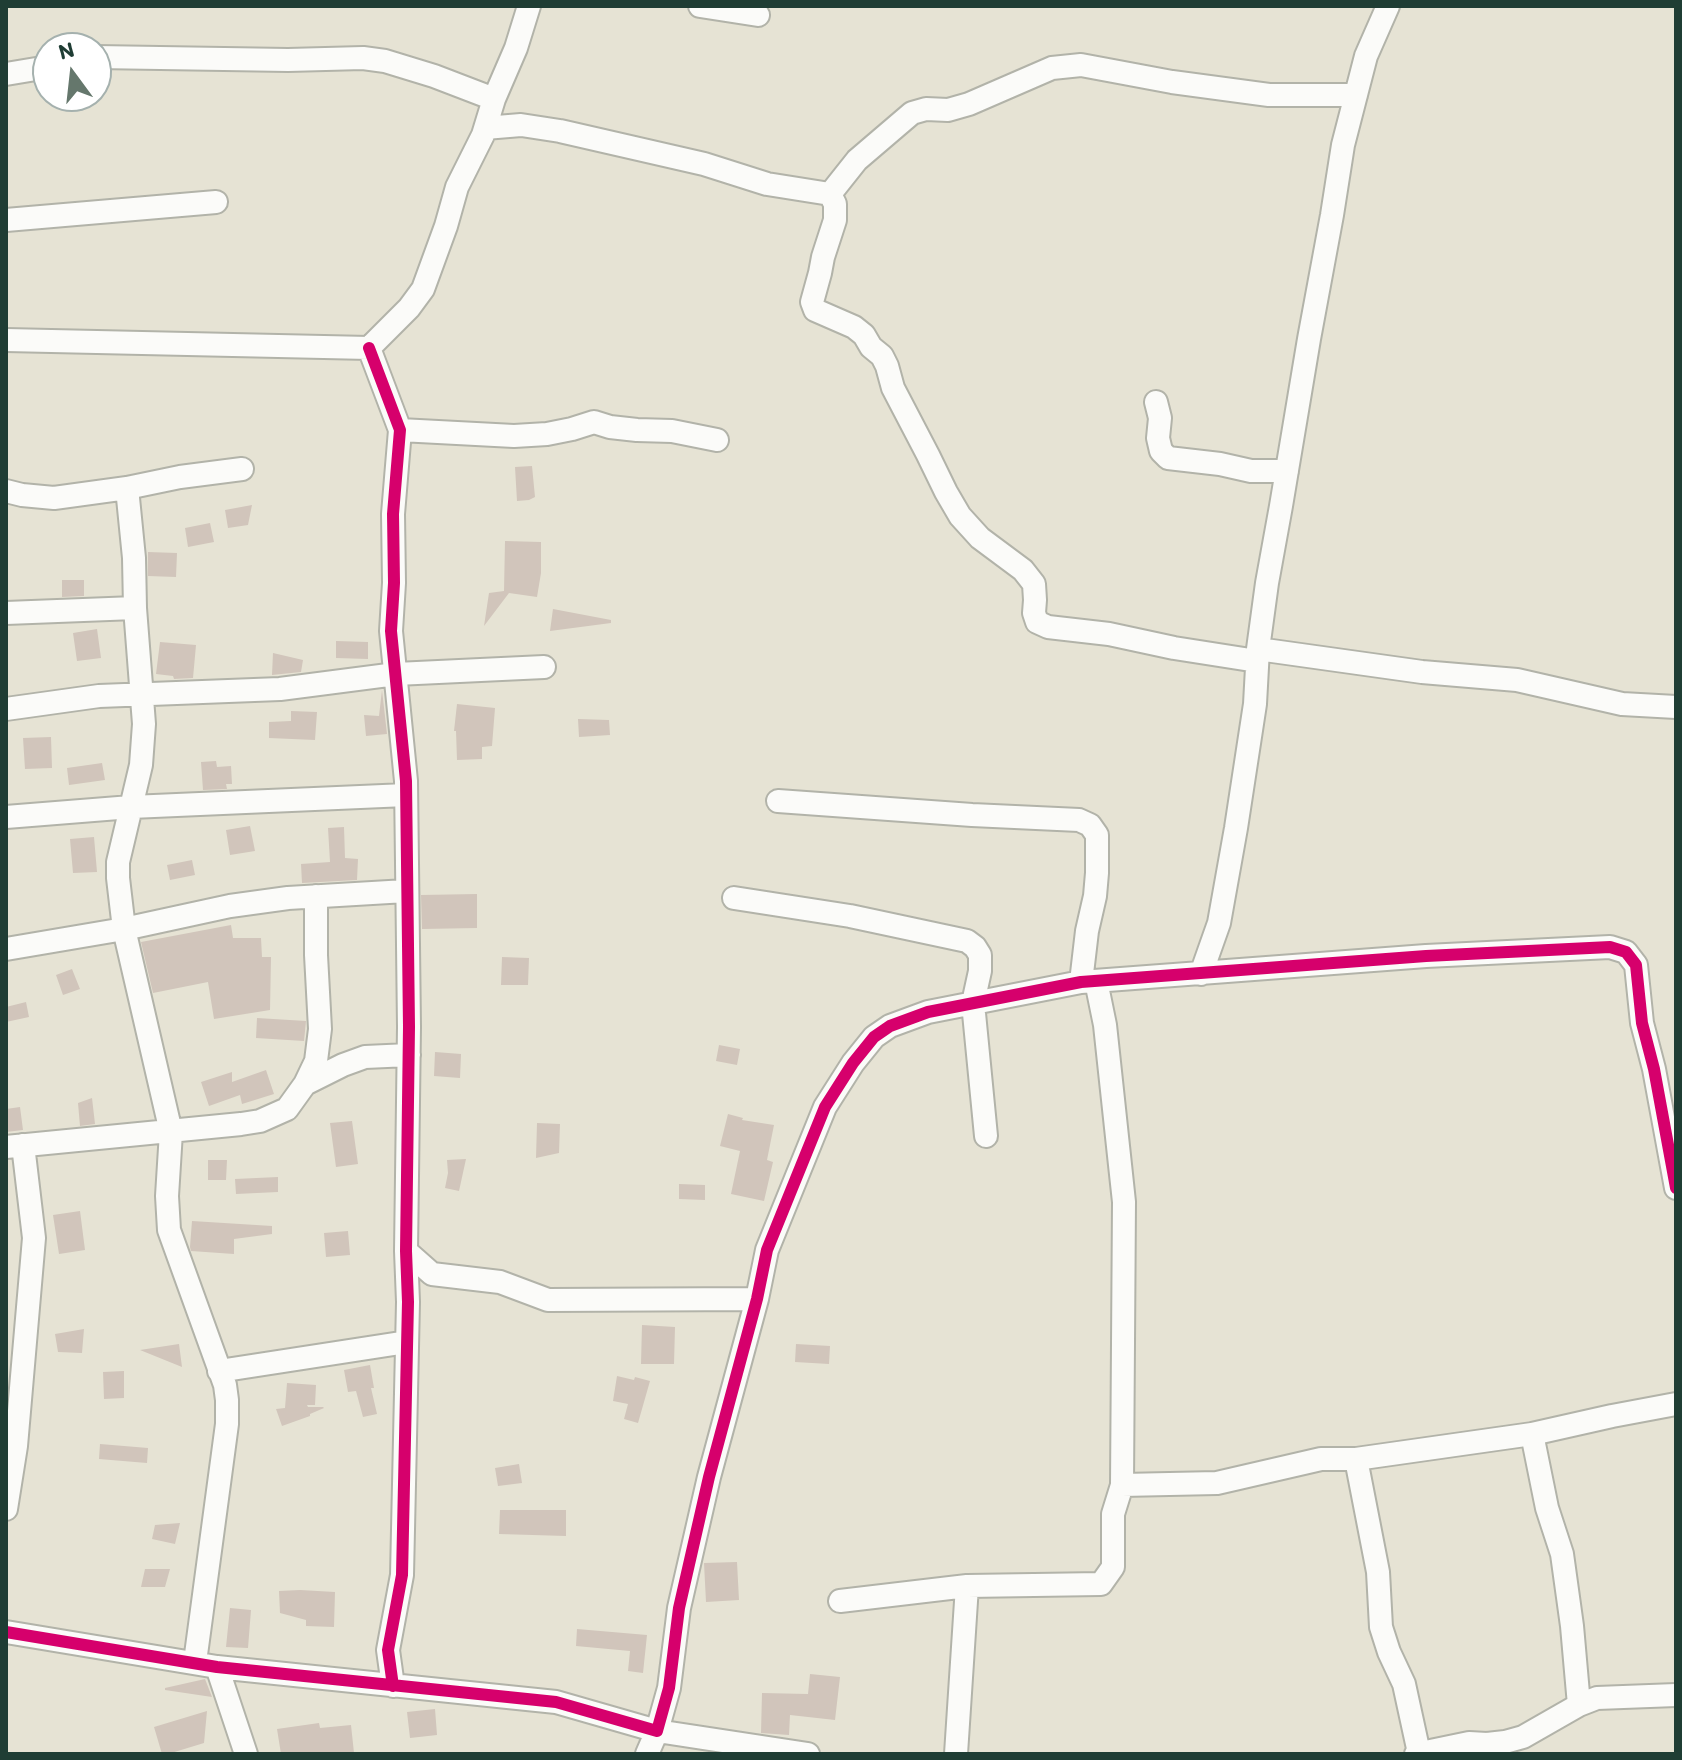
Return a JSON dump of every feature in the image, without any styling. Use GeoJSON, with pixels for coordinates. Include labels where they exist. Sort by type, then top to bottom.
{"type":"FeatureCollection","features":[{"type":"Feature","properties":{"kind":"street"},"geometry":{"type":"LineString","coordinates":[[6,340],[369,348],[409,308],[423,289],[457,187],[485,128],[529,6]]}},
{"type":"Feature","properties":{"kind":"street"},"geometry":{"type":"LineString","coordinates":[[700,6],[758,15]]}},
{"type":"Feature","properties":{"kind":"street"},"geometry":{"type":"LineString","coordinates":[[1201,974],[1219,923],[1233,842],[1255,704],[1267,583],[1343,145],[1366,56],[1388,6]]}},
{"type":"Feature","properties":{"kind":"street"},"geometry":{"type":"LineString","coordinates":[[112,57],[363,58],[385,61],[434,76],[494,99]]}},
{"type":"Feature","properties":{"kind":"street"},"geometry":{"type":"LineString","coordinates":[[830,194],[857,160],[912,113],[926,109],[948,110],[969,104],[1052,68],[1081,65],[1172,82],[1269,95],[1356,95]]}},
{"type":"Feature","properties":{"kind":"street"},"geometry":{"type":"LineString","coordinates":[[6,74],[32,70]]}},
{"type":"Feature","properties":{"kind":"street"},"geometry":{"type":"LineString","coordinates":[[485,128],[521,125],[560,131],[704,164],[767,184],[830,194]]}},
{"type":"Feature","properties":{"kind":"street"},"geometry":{"type":"LineString","coordinates":[[830,194],[835,204],[835,220],[812,302],[815,310],[854,327],[882,356],[893,388],[960,516],[980,538],[1023,570],[1034,584],[1037,622],[1048,627],[1109,634],[1174,648],[1517,680],[1622,704],[1676,707]]}},
{"type":"Feature","properties":{"kind":"street"},"geometry":{"type":"LineString","coordinates":[[6,220],[216,202]]}},
{"type":"Feature","properties":{"kind":"street"},"geometry":{"type":"LineString","coordinates":[[369,348],[400,430],[393,514],[391,631],[406,795],[408,1302],[402,1575],[388,1650],[393,1686]]}},
{"type":"Feature","properties":{"kind":"street"},"geometry":{"type":"LineString","coordinates":[[1156,402],[1160,418],[1158,438],[1161,451],[1168,458],[1251,471],[1287,471]]}},
{"type":"Feature","properties":{"kind":"street"},"geometry":{"type":"LineString","coordinates":[[400,430],[514,436],[547,434],[594,422],[717,440]]}},
{"type":"Feature","properties":{"kind":"street"},"geometry":{"type":"LineString","coordinates":[[6,491],[54,498],[242,469]]}},
{"type":"Feature","properties":{"kind":"street"},"geometry":{"type":"LineString","coordinates":[[127,488],[144,724],[141,765],[118,862],[118,878],[124,929],[171,1132],[167,1196],[169,1230],[225,1385],[227,1400],[227,1424],[195,1662]]}},
{"type":"Feature","properties":{"kind":"street"},"geometry":{"type":"LineString","coordinates":[[6,613],[135,608]]}},
{"type":"Feature","properties":{"kind":"street"},"geometry":{"type":"LineString","coordinates":[[6,709],[99,696],[280,689],[396,674],[544,667]]}},
{"type":"Feature","properties":{"kind":"street"},"geometry":{"type":"LineString","coordinates":[[6,817],[131,807],[406,795]]}},
{"type":"Feature","properties":{"kind":"street"},"geometry":{"type":"LineString","coordinates":[[778,801],[1079,820],[1090,825],[1097,835],[1096,885],[1087,931],[1089,981],[1105,1025],[1124,1202],[1122,1485],[1113,1514],[1113,1567],[1101,1584],[967,1586],[840,1601]]}},
{"type":"Feature","properties":{"kind":"street"},"geometry":{"type":"LineString","coordinates":[[6,949],[124,929],[230,906],[316,896],[406,891]]}},
{"type":"Feature","properties":{"kind":"street"},"geometry":{"type":"LineString","coordinates":[[6,1509],[16,1446],[34,1238],[14,1146],[260,1121],[287,1109],[305,1084],[316,1061],[320,1029],[316,896]]}},
{"type":"Feature","properties":{"kind":"street"},"geometry":{"type":"LineString","coordinates":[[734,898],[850,916],[967,941],[975,947],[980,955],[980,971],[973,1003],[986,1136]]}},
{"type":"Feature","properties":{"kind":"street"},"geometry":{"type":"LineString","coordinates":[[647,1754],[669,1688],[679,1608],[705,1492],[757,1299],[767,1250],[825,1107],[853,1063],[874,1037],[890,1026],[928,1012],[1089,981],[1426,956],[1610,947],[1626,952],[1636,965],[1642,1023],[1654,1069],[1676,1188]]}},
{"type":"Feature","properties":{"kind":"street"},"geometry":{"type":"LineString","coordinates":[[305,1084],[365,1057],[409,1055]]}},
{"type":"Feature","properties":{"kind":"street"},"geometry":{"type":"LineString","coordinates":[[406,1251],[432,1274],[500,1282],[548,1300],[757,1299]]}},
{"type":"Feature","properties":{"kind":"street"},"geometry":{"type":"LineString","coordinates":[[408,1302],[432,1274]]}},
{"type":"Feature","properties":{"kind":"street"},"geometry":{"type":"LineString","coordinates":[[219,1371],[407,1342]]}},
{"type":"Feature","properties":{"kind":"street"},"geometry":{"type":"LineString","coordinates":[[1122,1485],[1217,1483],[1321,1459],[1356,1459],[1532,1434],[1676,1404]]}},
{"type":"Feature","properties":{"kind":"street"},"geometry":{"type":"LineString","coordinates":[[1532,1434],[1547,1508],[1562,1554],[1579,1705]]}},
{"type":"Feature","properties":{"kind":"street"},"geometry":{"type":"LineString","coordinates":[[1356,1459],[1378,1572],[1381,1627],[1404,1684],[1418,1753],[1523,1737],[1597,1698],[1676,1695]]}},
{"type":"Feature","properties":{"kind":"street"},"geometry":{"type":"LineString","coordinates":[[956,1754],[967,1586]]}},
{"type":"Feature","properties":{"kind":"street"},"geometry":{"type":"LineString","coordinates":[[6,1632],[217,1667],[556,1702],[657,1731],[808,1754]]}},
{"type":"Feature","properties":{"kind":"street"},"geometry":{"type":"LineString","coordinates":[[217,1667],[246,1754]]}},
{"type":"Feature","properties":{"kind":"building"},"geometry":{"type":"Polygon","coordinates":[[[532,466],[535,497],[517,501],[515,467],[532,466]]]}},
{"type":"Feature","properties":{"kind":"building"},"geometry":{"type":"Polygon","coordinates":[[[252,505],[248,525],[228,528],[225,510],[252,505]]]}},
{"type":"Feature","properties":{"kind":"building"},"geometry":{"type":"Polygon","coordinates":[[[210,523],[214,542],[188,547],[185,528],[210,523]]]}},
{"type":"Feature","properties":{"kind":"building"},"geometry":{"type":"Polygon","coordinates":[[[505,541],[541,542],[537,597],[509,593],[484,626],[489,593],[504,591],[505,541]]]}},
{"type":"Feature","properties":{"kind":"building"},"geometry":{"type":"Polygon","coordinates":[[[148,552],[177,553],[176,577],[148,576],[148,552]]]}},
{"type":"Feature","properties":{"kind":"building"},"geometry":{"type":"Polygon","coordinates":[[[62,580],[84,580],[84,596],[62,597],[62,580]]]}},
{"type":"Feature","properties":{"kind":"building"},"geometry":{"type":"Polygon","coordinates":[[[553,609],[611,620],[611,623],[550,631],[553,609]]]}},
{"type":"Feature","properties":{"kind":"building"},"geometry":{"type":"Polygon","coordinates":[[[97,629],[101,658],[77,661],[73,633],[97,629]]]}},
{"type":"Feature","properties":{"kind":"building"},"geometry":{"type":"Polygon","coordinates":[[[336,641],[368,642],[368,659],[336,658],[336,641]]]}},
{"type":"Feature","properties":{"kind":"building"},"geometry":{"type":"Polygon","coordinates":[[[160,642],[196,645],[193,678],[174,679],[173,676],[156,674],[160,642]]]}},
{"type":"Feature","properties":{"kind":"building"},"geometry":{"type":"Polygon","coordinates":[[[273,653],[303,660],[301,672],[272,675],[273,653]]]}},
{"type":"Feature","properties":{"kind":"building"},"geometry":{"type":"Polygon","coordinates":[[[382,690],[387,734],[366,736],[364,715],[379,716],[382,690]]]}},
{"type":"Feature","properties":{"kind":"building"},"geometry":{"type":"Polygon","coordinates":[[[457,704],[495,708],[492,746],[482,747],[482,759],[457,760],[454,731],[457,704]]]}},
{"type":"Feature","properties":{"kind":"building"},"geometry":{"type":"Polygon","coordinates":[[[291,711],[317,712],[315,740],[269,738],[269,722],[291,721],[291,711]]]}},
{"type":"Feature","properties":{"kind":"building"},"geometry":{"type":"Polygon","coordinates":[[[578,719],[609,720],[610,735],[579,737],[578,719]]]}},
{"type":"Feature","properties":{"kind":"building"},"geometry":{"type":"Polygon","coordinates":[[[51,737],[52,768],[25,769],[23,738],[51,737]]]}},
{"type":"Feature","properties":{"kind":"building"},"geometry":{"type":"Polygon","coordinates":[[[216,761],[217,767],[231,766],[232,784],[226,784],[227,789],[203,790],[201,762],[216,761]]]}},
{"type":"Feature","properties":{"kind":"building"},"geometry":{"type":"Polygon","coordinates":[[[102,763],[105,780],[69,785],[67,768],[102,763]]]}},
{"type":"Feature","properties":{"kind":"building"},"geometry":{"type":"Polygon","coordinates":[[[250,826],[255,851],[230,855],[226,830],[250,826]]]}},
{"type":"Feature","properties":{"kind":"building"},"geometry":{"type":"Polygon","coordinates":[[[344,827],[345,858],[358,859],[357,880],[302,883],[301,864],[330,862],[328,828],[344,827]]]}},
{"type":"Feature","properties":{"kind":"building"},"geometry":{"type":"Polygon","coordinates":[[[94,837],[97,872],[73,873],[70,839],[94,837]]]}},
{"type":"Feature","properties":{"kind":"building"},"geometry":{"type":"Polygon","coordinates":[[[192,860],[195,875],[170,880],[167,865],[192,860]]]}},
{"type":"Feature","properties":{"kind":"building"},"geometry":{"type":"Polygon","coordinates":[[[477,894],[477,928],[422,929],[421,895],[477,894]]]}},
{"type":"Feature","properties":{"kind":"building"},"geometry":{"type":"Polygon","coordinates":[[[231,925],[233,938],[261,938],[262,957],[271,957],[270,1010],[214,1019],[208,982],[153,993],[141,942],[231,925]]]}},
{"type":"Feature","properties":{"kind":"building"},"geometry":{"type":"Polygon","coordinates":[[[502,957],[529,958],[528,985],[501,985],[502,957]]]}},
{"type":"Feature","properties":{"kind":"building"},"geometry":{"type":"Polygon","coordinates":[[[72,969],[80,989],[63,995],[56,975],[72,969]]]}},
{"type":"Feature","properties":{"kind":"building"},"geometry":{"type":"Polygon","coordinates":[[[26,1002],[29,1017],[6,1022],[6,1007],[26,1002]]]}},
{"type":"Feature","properties":{"kind":"building"},"geometry":{"type":"Polygon","coordinates":[[[257,1018],[306,1021],[304,1041],[256,1038],[257,1018]]]}},
{"type":"Feature","properties":{"kind":"building"},"geometry":{"type":"Polygon","coordinates":[[[719,1045],[740,1049],[737,1065],[716,1061],[719,1045]]]}},
{"type":"Feature","properties":{"kind":"building"},"geometry":{"type":"Polygon","coordinates":[[[435,1052],[461,1054],[460,1078],[434,1076],[435,1052]]]}},
{"type":"Feature","properties":{"kind":"building"},"geometry":{"type":"Polygon","coordinates":[[[266,1070],[274,1094],[242,1104],[240,1095],[209,1106],[201,1082],[232,1072],[232,1082],[266,1070]]]}},
{"type":"Feature","properties":{"kind":"building"},"geometry":{"type":"Polygon","coordinates":[[[92,1098],[95,1124],[80,1126],[78,1103],[92,1098]]]}},
{"type":"Feature","properties":{"kind":"building"},"geometry":{"type":"Polygon","coordinates":[[[20,1107],[23,1130],[6,1132],[6,1109],[20,1107]]]}},
{"type":"Feature","properties":{"kind":"building"},"geometry":{"type":"Polygon","coordinates":[[[728,1114],[742,1120],[774,1125],[767,1160],[773,1162],[764,1201],[731,1194],[740,1151],[720,1146],[728,1114]]]}},
{"type":"Feature","properties":{"kind":"building"},"geometry":{"type":"Polygon","coordinates":[[[352,1121],[358,1164],[336,1167],[330,1123],[352,1121]]]}},
{"type":"Feature","properties":{"kind":"building"},"geometry":{"type":"Polygon","coordinates":[[[537,1123],[560,1124],[559,1153],[536,1158],[537,1123]]]}},
{"type":"Feature","properties":{"kind":"building"},"geometry":{"type":"Polygon","coordinates":[[[466,1159],[459,1191],[445,1188],[447,1160],[466,1159]]]}},
{"type":"Feature","properties":{"kind":"building"},"geometry":{"type":"Polygon","coordinates":[[[208,1160],[227,1160],[226,1180],[208,1180],[208,1160]]]}},
{"type":"Feature","properties":{"kind":"building"},"geometry":{"type":"Polygon","coordinates":[[[278,1177],[278,1192],[236,1194],[235,1179],[278,1177]]]}},
{"type":"Feature","properties":{"kind":"building"},"geometry":{"type":"Polygon","coordinates":[[[679,1184],[705,1185],[705,1200],[679,1199],[679,1184]]]}},
{"type":"Feature","properties":{"kind":"building"},"geometry":{"type":"Polygon","coordinates":[[[80,1211],[85,1250],[59,1254],[53,1215],[80,1211]]]}},
{"type":"Feature","properties":{"kind":"building"},"geometry":{"type":"Polygon","coordinates":[[[192,1221],[272,1226],[272,1234],[234,1239],[234,1254],[191,1251],[192,1221]]]}},
{"type":"Feature","properties":{"kind":"building"},"geometry":{"type":"Polygon","coordinates":[[[348,1231],[350,1255],[326,1257],[324,1233],[348,1231]]]}},
{"type":"Feature","properties":{"kind":"building"},"geometry":{"type":"Polygon","coordinates":[[[642,1325],[675,1327],[674,1364],[641,1364],[642,1325]]]}},
{"type":"Feature","properties":{"kind":"building"},"geometry":{"type":"Polygon","coordinates":[[[84,1329],[82,1353],[58,1352],[55,1334],[84,1329]]]}},
{"type":"Feature","properties":{"kind":"building"},"geometry":{"type":"Polygon","coordinates":[[[179,1344],[182,1367],[140,1350],[179,1344]]]}},
{"type":"Feature","properties":{"kind":"building"},"geometry":{"type":"Polygon","coordinates":[[[796,1344],[830,1346],[829,1364],[795,1362],[796,1344]]]}},
{"type":"Feature","properties":{"kind":"building"},"geometry":{"type":"Polygon","coordinates":[[[370,1365],[377,1414],[363,1417],[356,1391],[348,1392],[344,1370],[370,1365]]]}},
{"type":"Feature","properties":{"kind":"building"},"geometry":{"type":"Polygon","coordinates":[[[124,1371],[124,1398],[104,1399],[103,1372],[124,1371]]]}},
{"type":"Feature","properties":{"kind":"building"},"geometry":{"type":"Polygon","coordinates":[[[617,1376],[650,1381],[638,1423],[624,1419],[628,1404],[613,1401],[617,1376]]]}},
{"type":"Feature","properties":{"kind":"building"},"geometry":{"type":"Polygon","coordinates":[[[287,1383],[316,1385],[315,1405],[307,1405],[324,1408],[282,1426],[276,1409],[285,1408],[287,1383]]]}},
{"type":"Feature","properties":{"kind":"building"},"geometry":{"type":"Polygon","coordinates":[[[100,1444],[148,1448],[147,1463],[99,1459],[100,1444]]]}},
{"type":"Feature","properties":{"kind":"building"},"geometry":{"type":"Polygon","coordinates":[[[519,1464],[522,1483],[498,1486],[495,1468],[519,1464]]]}},
{"type":"Feature","properties":{"kind":"building"},"geometry":{"type":"Polygon","coordinates":[[[500,1510],[566,1510],[566,1536],[499,1534],[500,1510]]]}},
{"type":"Feature","properties":{"kind":"building"},"geometry":{"type":"Polygon","coordinates":[[[180,1523],[175,1544],[152,1539],[155,1525],[180,1523]]]}},
{"type":"Feature","properties":{"kind":"building"},"geometry":{"type":"Polygon","coordinates":[[[737,1562],[739,1600],[706,1602],[704,1563],[737,1562]]]}},
{"type":"Feature","properties":{"kind":"building"},"geometry":{"type":"Polygon","coordinates":[[[145,1569],[170,1569],[165,1587],[141,1587],[145,1569]]]}},
{"type":"Feature","properties":{"kind":"building"},"geometry":{"type":"Polygon","coordinates":[[[279,1591],[335,1592],[334,1627],[306,1626],[306,1620],[280,1613],[279,1591]]]}},
{"type":"Feature","properties":{"kind":"building"},"geometry":{"type":"Polygon","coordinates":[[[230,1608],[251,1610],[248,1648],[226,1647],[230,1608]]]}},
{"type":"Feature","properties":{"kind":"building"},"geometry":{"type":"Polygon","coordinates":[[[577,1629],[647,1635],[643,1673],[628,1671],[630,1651],[576,1646],[577,1629]]]}},
{"type":"Feature","properties":{"kind":"building"},"geometry":{"type":"Polygon","coordinates":[[[810,1674],[840,1677],[835,1720],[790,1715],[789,1735],[761,1733],[762,1693],[808,1694],[810,1674]]]}},
{"type":"Feature","properties":{"kind":"building"},"geometry":{"type":"Polygon","coordinates":[[[205,1679],[212,1697],[165,1690],[165,1688],[205,1679]]]}},
{"type":"Feature","properties":{"kind":"building"},"geometry":{"type":"Polygon","coordinates":[[[435,1709],[437,1735],[410,1738],[407,1712],[435,1709]]]}},
{"type":"Feature","properties":{"kind":"building"},"geometry":{"type":"Polygon","coordinates":[[[207,1711],[204,1743],[162,1754],[154,1727],[207,1711]]]}},
{"type":"Feature","properties":{"kind":"building"},"geometry":{"type":"Polygon","coordinates":[[[319,1723],[320,1728],[351,1725],[354,1753],[281,1754],[277,1729],[319,1723]]]}},
{"type":"Feature","properties":{"kind":"cycle path"},"geometry":{"type":"LineString","coordinates":[[369,348],[400,430],[393,514],[391,631],[406,781],[408,1302],[402,1575],[388,1650],[393,1686]]}},
{"type":"Feature","properties":{"kind":"cycle path"},"geometry":{"type":"LineString","coordinates":[[6,1632],[217,1667],[556,1702],[657,1731],[669,1688],[679,1608],[767,1250],[825,1107],[853,1063],[874,1037],[890,1026],[928,1012],[1081,982],[1426,956],[1610,947],[1626,952],[1636,965],[1642,1023],[1654,1069],[1676,1188]]}}]}
